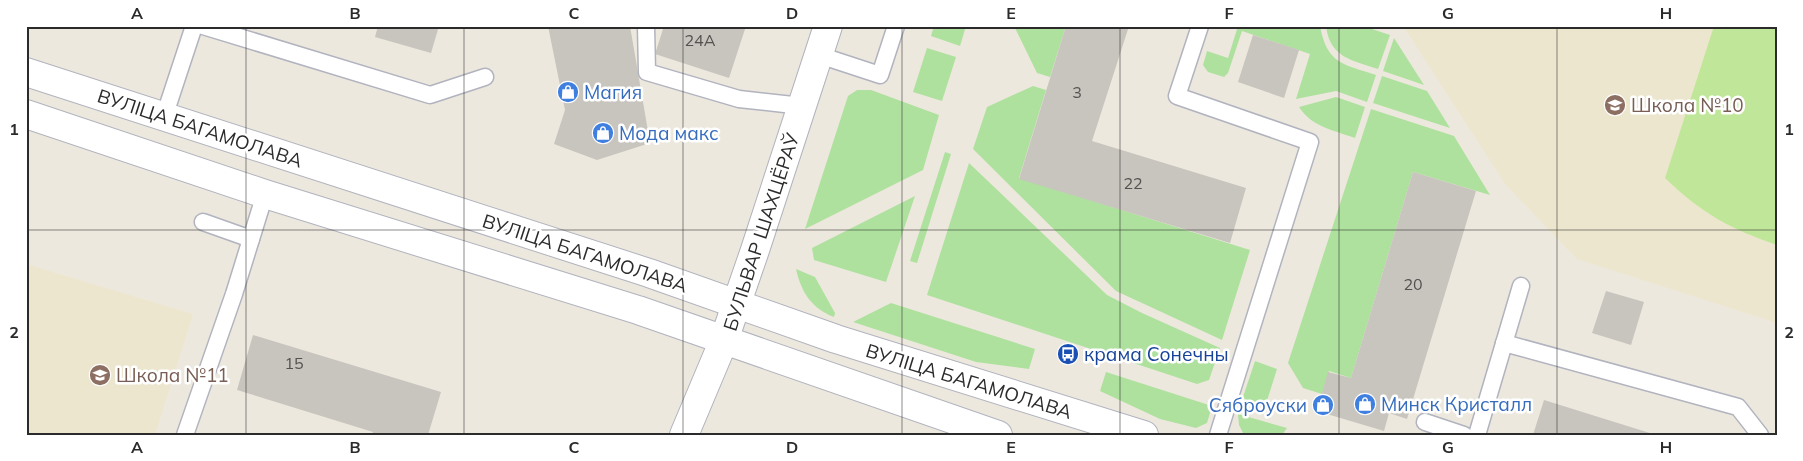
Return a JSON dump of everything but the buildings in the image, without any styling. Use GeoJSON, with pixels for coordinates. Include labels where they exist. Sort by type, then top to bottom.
{"type":"FeatureCollection","features":[{"type":"Feature","properties":{"kind":"main road","name":"БУЛЬВАР ШАХЦЁРАЎ"},"geometry":{"type":"LineString","coordinates":[[684,435],[724,340],[828,26]]}},
{"type":"Feature","properties":{"kind":"main road","name":"ВУЛІЦА БАГАМОЛАВА"},"geometry":{"type":"LineString","coordinates":[[26,72],[737,303],[836,339],[1144,435]]}},
{"type":"Feature","properties":{"kind":"main road","name":"ВУЛІЦА БАГАМОЛАВА"},"geometry":{"type":"LineString","coordinates":[[26,114],[265,194],[628,307],[724,340],[953,428],[998,435]]}},
{"type":"Feature","properties":{"kind":"main road"},"geometry":{"type":"LineString","coordinates":[[265,194],[279,153]]}},
{"type":"Feature","properties":{"kind":"lane"},"geometry":{"type":"LineString","coordinates":[[164,117],[194,26]]}},
{"type":"Feature","properties":{"kind":"lane"},"geometry":{"type":"LineString","coordinates":[[203,26],[430,95],[485,77]]}},
{"type":"Feature","properties":{"kind":"lane"},"geometry":{"type":"LineString","coordinates":[[646,26],[647,72],[739,99],[802,106]]}},
{"type":"Feature","properties":{"kind":"lane"},"geometry":{"type":"LineString","coordinates":[[819,55],[880,74],[896,26]]}},
{"type":"Feature","properties":{"kind":"lane"},"geometry":{"type":"LineString","coordinates":[[1200,26],[1178,96],[1310,142],[1218,435]]}},
{"type":"Feature","properties":{"kind":"lane"},"geometry":{"type":"LineString","coordinates":[[186,435],[234,294],[265,194]]}},
{"type":"Feature","properties":{"kind":"lane"},"geometry":{"type":"LineString","coordinates":[[203,222],[251,240]]}},
{"type":"Feature","properties":{"kind":"lane"},"geometry":{"type":"LineString","coordinates":[[1477,435],[1521,286]]}},
{"type":"Feature","properties":{"kind":"lane"},"geometry":{"type":"LineString","coordinates":[[1504,343],[1738,407],[1760,435]]}},
{"type":"Feature","properties":{"kind":"lane"},"geometry":{"type":"LineString","coordinates":[[1425,422],[1464,435]]}},
{"type":"Feature","properties":{"kind":"shaded area","name":"Школа №10"},"geometry":{"type":"Polygon","coordinates":[[[1403,26],[1777,26],[1777,323],[1577,259],[1505,184],[1403,26]]]}},
{"type":"Feature","properties":{"kind":"shaded area","name":"Школа №11"},"geometry":{"type":"Polygon","coordinates":[[[26,264],[193,314],[155,435],[26,435],[26,264]]]}},
{"type":"Feature","properties":{"kind":"green space"},"geometry":{"type":"Polygon","coordinates":[[[934,26],[966,26],[960,46],[931,36],[934,26]]]}},
{"type":"Feature","properties":{"kind":"green space"},"geometry":{"type":"Polygon","coordinates":[[[1014,26],[1066,26],[1050,77],[1037,73],[1014,26]]]}},
{"type":"Feature","properties":{"kind":"green space"},"geometry":{"type":"Polygon","coordinates":[[[1238,26],[1320,26],[1327,48],[1338,61],[1376,75],[1367,102],[1336,91],[1296,99],[1310,54],[1242,31],[1228,73],[1224,77],[1208,72],[1203,65],[1207,51],[1228,58],[1238,26]]]}},
{"type":"Feature","properties":{"kind":"green space"},"geometry":{"type":"Polygon","coordinates":[[[1326,26],[1363,26],[1390,35],[1378,69],[1351,60],[1337,51],[1328,37],[1326,26]]]}},
{"type":"Feature","properties":{"kind":"green space"},"geometry":{"type":"Polygon","coordinates":[[[1714,26],[1777,26],[1777,245],[1745,233],[1717,219],[1691,201],[1665,178],[1714,26]]]}},
{"type":"Feature","properties":{"kind":"green space"},"geometry":{"type":"Polygon","coordinates":[[[1394,38],[1424,85],[1383,71],[1394,38]]]}},
{"type":"Feature","properties":{"kind":"green space"},"geometry":{"type":"Polygon","coordinates":[[[927,48],[956,57],[942,101],[913,92],[927,48]]]}},
{"type":"Feature","properties":{"kind":"green space"},"geometry":{"type":"Polygon","coordinates":[[[1382,76],[1427,91],[1450,128],[1373,103],[1382,76]]]}},
{"type":"Feature","properties":{"kind":"green space"},"geometry":{"type":"Polygon","coordinates":[[[1033,86],[1046,90],[1019,178],[1250,250],[1222,340],[1116,291],[973,149],[987,107],[1033,86]]]}},
{"type":"Feature","properties":{"kind":"green space"},"geometry":{"type":"Polygon","coordinates":[[[857,90],[871,90],[939,115],[923,170],[805,229],[848,96],[857,90]]]}},
{"type":"Feature","properties":{"kind":"green space"},"geometry":{"type":"Polygon","coordinates":[[[1336,97],[1365,107],[1355,138],[1317,123],[1304,114],[1299,107],[1336,97]]]}},
{"type":"Feature","properties":{"kind":"green space"},"geometry":{"type":"Polygon","coordinates":[[[1371,109],[1454,136],[1490,195],[1413,172],[1351,378],[1329,371],[1322,394],[1303,388],[1288,363],[1371,109]]]}},
{"type":"Feature","properties":{"kind":"green space"},"geometry":{"type":"Polygon","coordinates":[[[945,152],[951,154],[917,263],[910,261],[945,152]]]}},
{"type":"Feature","properties":{"kind":"green space"},"geometry":{"type":"Polygon","coordinates":[[[969,163],[1107,295],[1220,348],[1209,380],[1197,384],[927,295],[969,163]]]}},
{"type":"Feature","properties":{"kind":"green space"},"geometry":{"type":"Polygon","coordinates":[[[915,196],[886,282],[814,260],[812,248],[915,196]]]}},
{"type":"Feature","properties":{"kind":"green space"},"geometry":{"type":"Polygon","coordinates":[[[796,269],[815,277],[835,313],[834,317],[819,309],[809,299],[804,292],[796,269]]]}},
{"type":"Feature","properties":{"kind":"green space"},"geometry":{"type":"Polygon","coordinates":[[[891,303],[1035,349],[1029,369],[976,362],[853,322],[891,303]]]}},
{"type":"Feature","properties":{"kind":"green space"},"geometry":{"type":"Polygon","coordinates":[[[1255,361],[1277,369],[1265,407],[1242,400],[1255,361]]]}},
{"type":"Feature","properties":{"kind":"green space"},"geometry":{"type":"Polygon","coordinates":[[[1106,372],[1212,406],[1207,423],[1196,428],[1160,419],[1100,391],[1106,372]]]}},
{"type":"Feature","properties":{"kind":"green space"},"geometry":{"type":"Polygon","coordinates":[[[1238,414],[1287,428],[1282,435],[1244,435],[1239,425],[1238,414]]]}},
{"type":"Feature","properties":{"kind":"place","name":"Магия"},"geometry":{"type":"Point","coordinates":[568,92]}},
{"type":"Feature","properties":{"kind":"place","name":"Школа №10"},"geometry":{"type":"Point","coordinates":[1615,105]}},
{"type":"Feature","properties":{"kind":"place","name":"Мода макс"},"geometry":{"type":"Point","coordinates":[603,133]}},
{"type":"Feature","properties":{"kind":"place","name":"крама Сонечны"},"geometry":{"type":"Point","coordinates":[1068,354]}},
{"type":"Feature","properties":{"kind":"place","name":"Школа №11"},"geometry":{"type":"Point","coordinates":[100,375]}},
{"type":"Feature","properties":{"kind":"place","name":"Минск Кристалл"},"geometry":{"type":"Point","coordinates":[1365,404]}},
{"type":"Feature","properties":{"kind":"place","name":"Сяброуски"},"geometry":{"type":"Point","coordinates":[1323,405]}}]}
